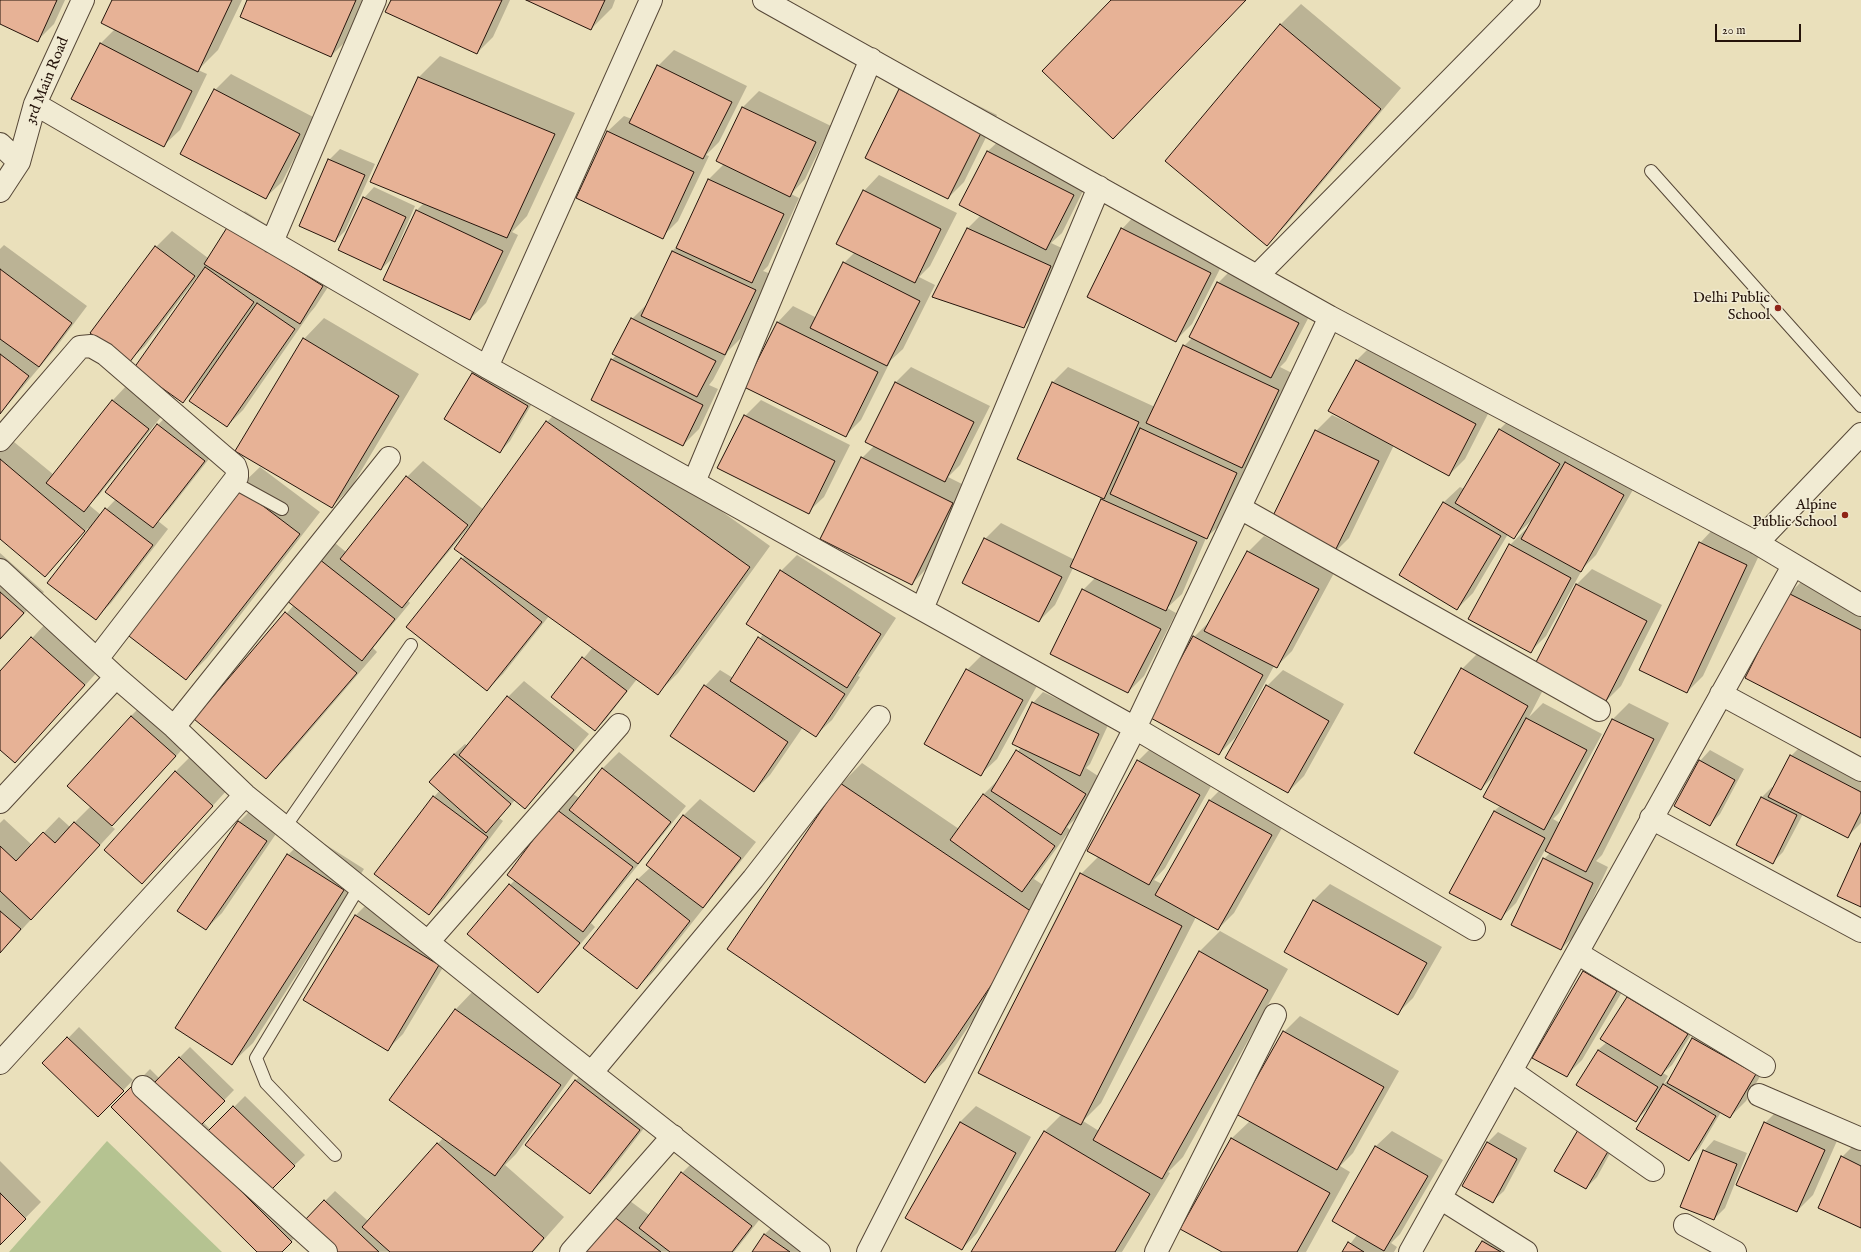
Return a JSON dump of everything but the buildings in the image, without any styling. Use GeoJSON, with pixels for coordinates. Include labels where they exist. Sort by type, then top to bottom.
{"type":"FeatureCollection","features":[{"type":"Feature","properties":{"kind":"street","name":"3rd Main Road"},"geometry":{"type":"LineString","coordinates":[[0,191],[19,162],[35,104],[83,0]]}},
{"type":"Feature","properties":{"kind":"street"},"geometry":{"type":"LineString","coordinates":[[272,242],[375,0]]}},
{"type":"Feature","properties":{"kind":"street"},"geometry":{"type":"LineString","coordinates":[[487,367],[651,0]]}},
{"type":"Feature","properties":{"kind":"street"},"geometry":{"type":"LineString","coordinates":[[764,0],[1258,275],[1330,317],[1758,543],[1861,606]]}},
{"type":"Feature","properties":{"kind":"street"},"geometry":{"type":"LineString","coordinates":[[1258,275],[1529,0]]}},
{"type":"Feature","properties":{"kind":"street"},"geometry":{"type":"LineString","coordinates":[[694,482],[871,59]]}},
{"type":"Feature","properties":{"kind":"street"},"geometry":{"type":"LineString","coordinates":[[35,104],[487,367],[1135,728],[1474,929]]}},
{"type":"Feature","properties":{"kind":"street"},"geometry":{"type":"LineString","coordinates":[[0,144],[19,162]]}},
{"type":"Feature","properties":{"kind":"street"},"geometry":{"type":"LineString","coordinates":[[922,609],[1099,186]]}},
{"type":"Feature","properties":{"kind":"street"},"geometry":{"type":"LineString","coordinates":[[868,1252],[1135,728],[1330,317]]}},
{"type":"Feature","properties":{"kind":"street"},"geometry":{"type":"LineString","coordinates":[[0,440],[80,347],[91,346],[105,354],[235,466],[238,472],[237,477],[97,659]]}},
{"type":"Feature","properties":{"kind":"street"},"geometry":{"type":"LineString","coordinates":[[1758,543],[1861,434]]}},
{"type":"Feature","properties":{"kind":"street"},"geometry":{"type":"LineString","coordinates":[[174,726],[389,458]]}},
{"type":"Feature","properties":{"kind":"street"},"geometry":{"type":"LineString","coordinates":[[1240,508],[1599,710]]}},
{"type":"Feature","properties":{"kind":"street"},"geometry":{"type":"LineString","coordinates":[[1410,1252],[1651,818],[1794,566]]}},
{"type":"Feature","properties":{"kind":"street"},"geometry":{"type":"LineString","coordinates":[[0,570],[116,677],[174,726],[245,795],[818,1252]]}},
{"type":"Feature","properties":{"kind":"street"},"geometry":{"type":"LineString","coordinates":[[0,802],[116,677]]}},
{"type":"Feature","properties":{"kind":"street"},"geometry":{"type":"LineString","coordinates":[[1722,694],[1861,770]]}},
{"type":"Feature","properties":{"kind":"street"},"geometry":{"type":"LineString","coordinates":[[592,1072],[753,879],[879,717]]}},
{"type":"Feature","properties":{"kind":"street"},"geometry":{"type":"LineString","coordinates":[[428,942],[619,725]]}},
{"type":"Feature","properties":{"kind":"street"},"geometry":{"type":"LineString","coordinates":[[0,1063],[245,795]]}},
{"type":"Feature","properties":{"kind":"street"},"geometry":{"type":"LineString","coordinates":[[1651,818],[1861,931]]}},
{"type":"Feature","properties":{"kind":"street"},"geometry":{"type":"LineString","coordinates":[[1577,953],[1764,1066]]}},
{"type":"Feature","properties":{"kind":"street"},"geometry":{"type":"LineString","coordinates":[[1156,1252],[1275,1015]]}},
{"type":"Feature","properties":{"kind":"street"},"geometry":{"type":"LineString","coordinates":[[1511,1070],[1653,1170]]}},
{"type":"Feature","properties":{"kind":"street"},"geometry":{"type":"LineString","coordinates":[[143,1087],[326,1252]]}},
{"type":"Feature","properties":{"kind":"street"},"geometry":{"type":"LineString","coordinates":[[1759,1095],[1861,1139]]}},
{"type":"Feature","properties":{"kind":"street"},"geometry":{"type":"LineString","coordinates":[[571,1252],[673,1136]]}},
{"type":"Feature","properties":{"kind":"street"},"geometry":{"type":"LineString","coordinates":[[1440,1198],[1526,1252]]}},
{"type":"Feature","properties":{"kind":"street"},"geometry":{"type":"LineString","coordinates":[[1685,1225],[1735,1252]]}},
{"type":"Feature","properties":{"kind":"lane"},"geometry":{"type":"LineString","coordinates":[[1651,171],[1861,406]]}},
{"type":"Feature","properties":{"kind":"lane"},"geometry":{"type":"LineString","coordinates":[[233,482],[282,508]]}},
{"type":"Feature","properties":{"kind":"lane"},"geometry":{"type":"LineString","coordinates":[[285,827],[411,645]]}},
{"type":"Feature","properties":{"kind":"lane"},"geometry":{"type":"LineString","coordinates":[[335,1155],[266,1083],[256,1058],[360,887]]}},
{"type":"Feature","properties":{"kind":"green space"},"geometry":{"type":"Polygon","coordinates":[[[107,1141],[222,1252],[9,1252],[107,1141]]]}},
{"type":"Feature","properties":{"kind":"place","name":"Delhi Public School"},"geometry":{"type":"Point","coordinates":[1778,308]}},
{"type":"Feature","properties":{"kind":"place","name":"Alpine Public School"},"geometry":{"type":"Point","coordinates":[1845,515]}}]}
